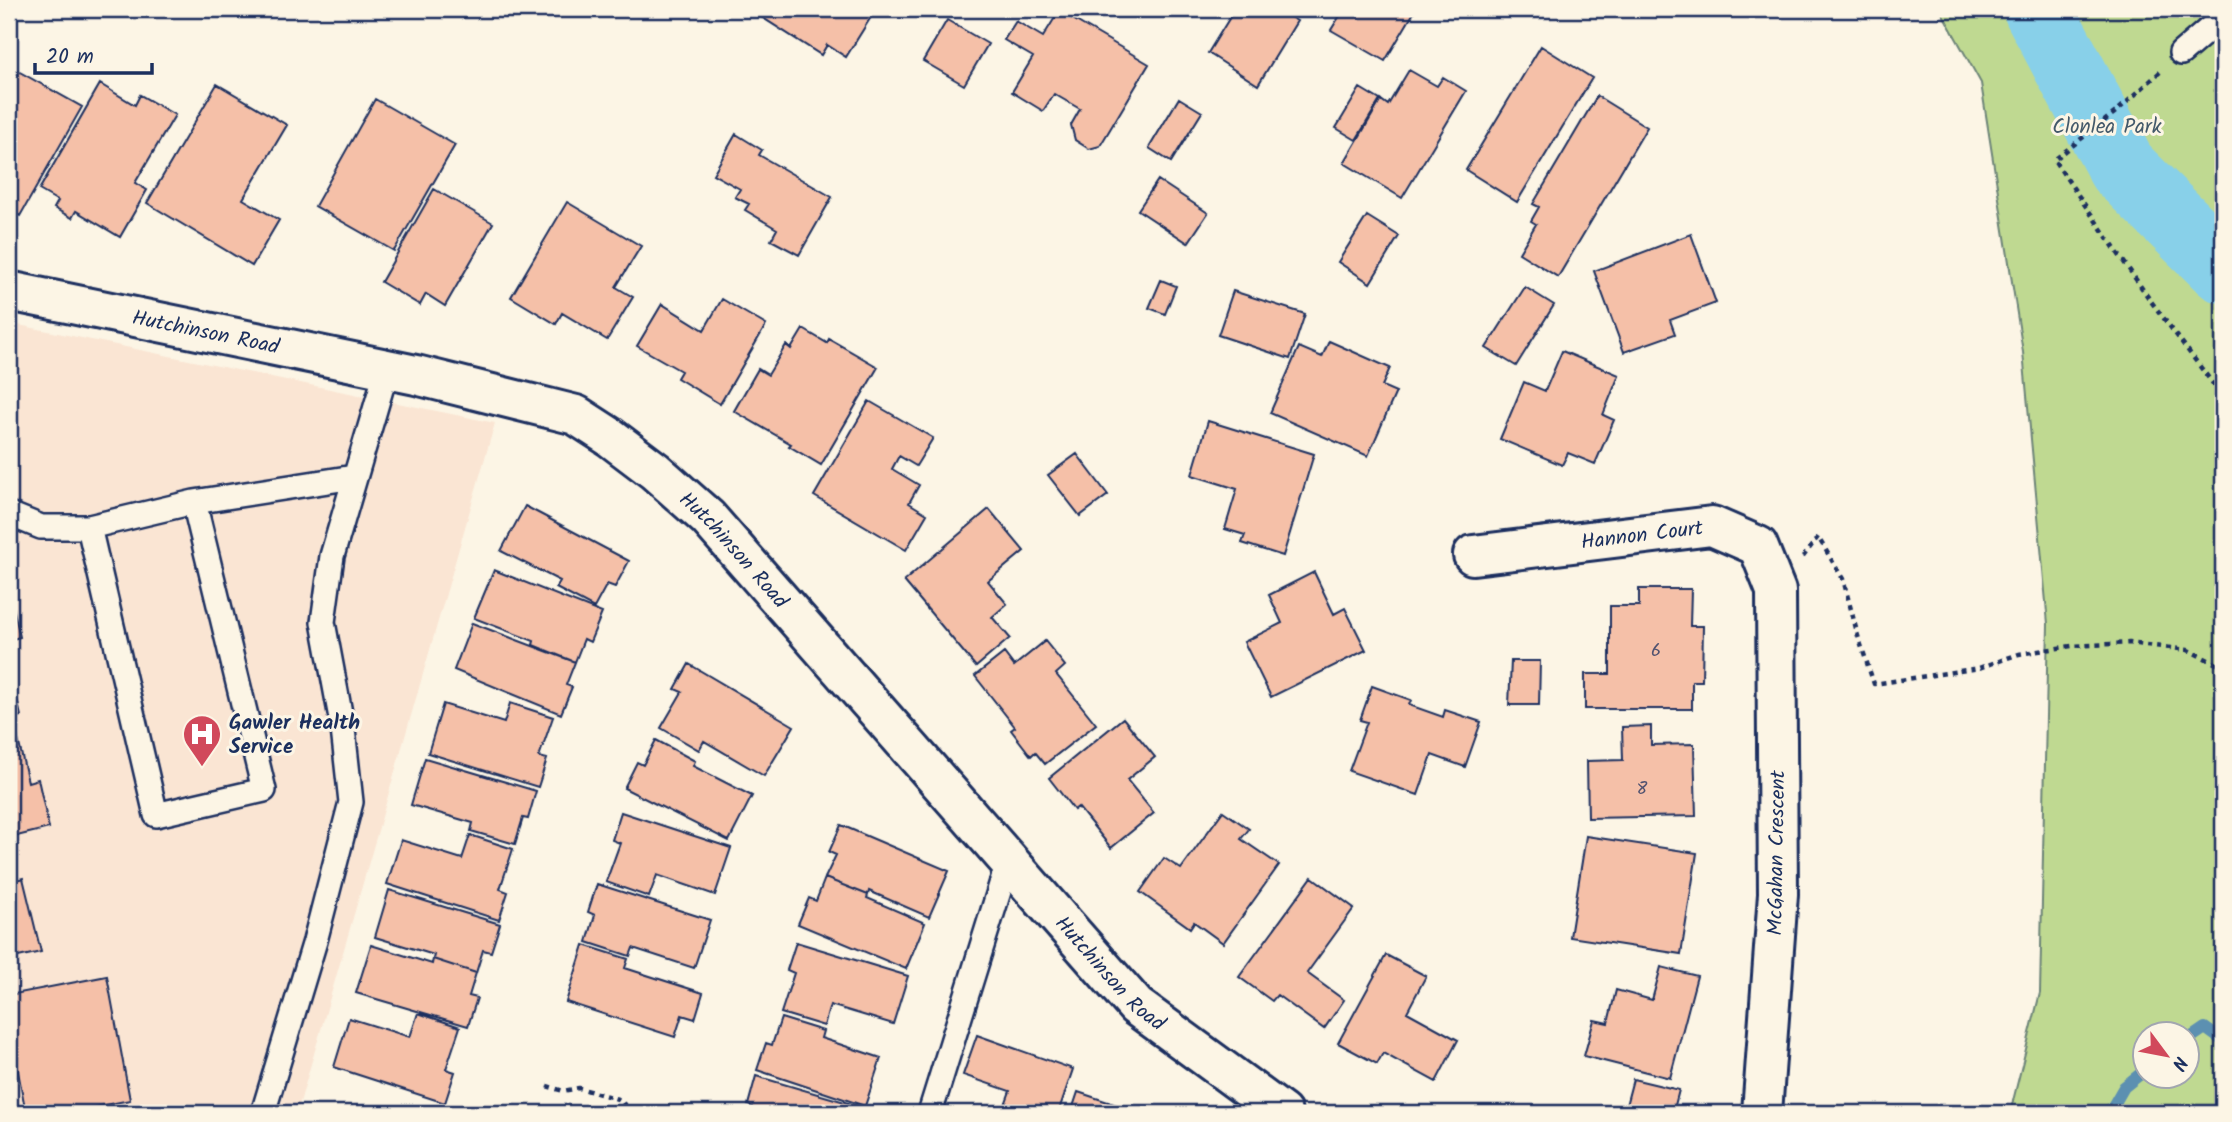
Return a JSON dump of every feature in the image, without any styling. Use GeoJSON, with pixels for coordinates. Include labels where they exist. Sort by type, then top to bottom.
{"type":"FeatureCollection","features":[{"type":"Feature","properties":{"kind":"street","name":"Hutchinson Road"},"geometry":{"type":"LineString","coordinates":[[9,291],[387,369],[576,415],[655,471],[708,518],[1136,1006],[1282,1113]]}},
{"type":"Feature","properties":{"kind":"street","name":"Hannon Court"},"geometry":{"type":"LineString","coordinates":[[1473,555],[1712,526],[1758,546],[1776,592]]}},
{"type":"Feature","properties":{"kind":"street","name":"McGahan Crescent"},"geometry":{"type":"LineString","coordinates":[[1762,1113],[1778,894],[1776,592]]}},
{"type":"Feature","properties":{"kind":"lane"},"geometry":{"type":"LineString","coordinates":[[2181,54],[2223,17]]}},
{"type":"Feature","properties":{"kind":"lane"},"geometry":{"type":"LineString","coordinates":[[263,1113],[315,941],[351,802],[344,729],[323,622],[332,556],[387,369]]}},
{"type":"Feature","properties":{"kind":"lane"},"geometry":{"type":"LineString","coordinates":[[9,514],[41,527],[89,527],[194,502],[354,477]]}},
{"type":"Feature","properties":{"kind":"lane"},"geometry":{"type":"LineString","coordinates":[[89,527],[156,815],[264,790],[194,502]]}},
{"type":"Feature","properties":{"kind":"lane"},"geometry":{"type":"LineString","coordinates":[[930,1113],[1009,859]]}},
{"type":"Feature","properties":{"kind":"path"},"geometry":{"type":"LineString","coordinates":[[2181,54],[2117,111],[2054,160],[2150,300],[2223,397]]}},
{"type":"Feature","properties":{"kind":"path"},"geometry":{"type":"LineString","coordinates":[[1776,592],[1818,537],[1843,579],[1874,684],[1979,668],[2019,654],[2072,646],[2129,643],[2188,650],[2223,667]]}},
{"type":"Feature","properties":{"kind":"path"},"geometry":{"type":"LineString","coordinates":[[547,1086],[563,1091],[579,1088],[621,1100],[630,1113]]}},
{"type":"Feature","properties":{"kind":"shaded area","name":"Gawler Health Service"},"geometry":{"type":"Polygon","coordinates":[[[9,323],[495,423],[297,1113],[9,1113],[9,323]]]}},
{"type":"Feature","properties":{"kind":"green space","name":"Clonlea Park"},"geometry":{"type":"Polygon","coordinates":[[[1940,9],[2223,9],[2223,1113],[2010,1113],[2040,993],[2048,624],[2023,352],[1981,83],[1940,9]]]}},
{"type":"Feature","properties":{"kind":"building"},"geometry":{"type":"Polygon","coordinates":[[[749,9],[876,9],[846,57],[827,45],[821,55],[749,9]]]}},
{"type":"Feature","properties":{"kind":"building"},"geometry":{"type":"Polygon","coordinates":[[[1235,9],[1277,9],[1297,21],[1258,85],[1208,53],[1235,9]]]}},
{"type":"Feature","properties":{"kind":"building"},"geometry":{"type":"Polygon","coordinates":[[[1344,9],[1416,9],[1385,61],[1331,30],[1344,9]]]}},
{"type":"Feature","properties":{"kind":"building"},"geometry":{"type":"Polygon","coordinates":[[[1059,11],[1149,64],[1100,146],[1089,149],[1075,140],[1071,125],[1080,109],[1054,94],[1043,111],[1012,92],[1033,57],[1004,40],[1016,21],[1043,37],[1059,11]]]}},
{"type":"Feature","properties":{"kind":"building"},"geometry":{"type":"Polygon","coordinates":[[[947,20],[988,44],[964,85],[923,61],[947,20]]]}},
{"type":"Feature","properties":{"kind":"building"},"geometry":{"type":"Polygon","coordinates":[[[1541,46],[1592,78],[1517,202],[1466,170],[1541,46]]]}},
{"type":"Feature","properties":{"kind":"building"},"geometry":{"type":"Polygon","coordinates":[[[9,66],[82,107],[20,216],[9,210],[9,66]]]}},
{"type":"Feature","properties":{"kind":"building"},"geometry":{"type":"Polygon","coordinates":[[[1409,70],[1437,86],[1443,77],[1466,91],[1402,198],[1344,163],[1381,100],[1388,105],[1409,70]]]}},
{"type":"Feature","properties":{"kind":"building"},"geometry":{"type":"Polygon","coordinates":[[[100,84],[135,105],[140,95],[175,115],[135,183],[147,190],[120,237],[76,211],[72,218],[54,208],[58,201],[39,190],[100,84]]]}},
{"type":"Feature","properties":{"kind":"building"},"geometry":{"type":"Polygon","coordinates":[[[217,84],[287,125],[243,199],[279,220],[252,266],[147,203],[217,84]]]}},
{"type":"Feature","properties":{"kind":"building"},"geometry":{"type":"Polygon","coordinates":[[[1360,88],[1380,100],[1356,140],[1336,128],[1360,88]]]}},
{"type":"Feature","properties":{"kind":"building"},"geometry":{"type":"Polygon","coordinates":[[[1597,96],[1647,127],[1558,277],[1519,253],[1536,224],[1531,221],[1539,207],[1533,204],[1597,96]]]}},
{"type":"Feature","properties":{"kind":"building"},"geometry":{"type":"Polygon","coordinates":[[[1179,98],[1202,112],[1171,162],[1149,148],[1179,98]]]}},
{"type":"Feature","properties":{"kind":"building"},"geometry":{"type":"Polygon","coordinates":[[[375,99],[455,145],[394,251],[315,206],[375,99]]]}},
{"type":"Feature","properties":{"kind":"building"},"geometry":{"type":"Polygon","coordinates":[[[736,134],[762,150],[759,155],[832,197],[799,255],[771,240],[777,229],[745,210],[749,204],[735,197],[740,189],[713,174],[736,134]]]}},
{"type":"Feature","properties":{"kind":"building"},"geometry":{"type":"Polygon","coordinates":[[[1158,180],[1208,213],[1188,243],[1138,210],[1158,180]]]}},
{"type":"Feature","properties":{"kind":"building"},"geometry":{"type":"Polygon","coordinates":[[[434,189],[493,223],[445,306],[426,294],[420,305],[381,282],[434,189]]]}},
{"type":"Feature","properties":{"kind":"building"},"geometry":{"type":"Polygon","coordinates":[[[567,202],[641,246],[616,287],[633,297],[607,340],[562,313],[556,324],[511,297],[567,202]]]}},
{"type":"Feature","properties":{"kind":"building"},"geometry":{"type":"Polygon","coordinates":[[[1367,216],[1399,236],[1370,283],[1338,262],[1367,216]]]}},
{"type":"Feature","properties":{"kind":"building"},"geometry":{"type":"Polygon","coordinates":[[[1691,234],[1716,303],[1670,320],[1675,334],[1624,352],[1594,271],[1691,234]]]}},
{"type":"Feature","properties":{"kind":"building"},"geometry":{"type":"Polygon","coordinates":[[[1161,280],[1176,286],[1165,314],[1149,308],[1161,280]]]}},
{"type":"Feature","properties":{"kind":"building"},"geometry":{"type":"Polygon","coordinates":[[[1525,287],[1554,305],[1516,366],[1486,348],[1525,287]]]}},
{"type":"Feature","properties":{"kind":"building"},"geometry":{"type":"Polygon","coordinates":[[[1233,291],[1305,314],[1290,359],[1218,335],[1233,291]]]}},
{"type":"Feature","properties":{"kind":"building"},"geometry":{"type":"Polygon","coordinates":[[[722,299],[766,325],[720,404],[677,378],[681,371],[637,346],[662,304],[704,330],[722,299]]]}},
{"type":"Feature","properties":{"kind":"building"},"geometry":{"type":"Polygon","coordinates":[[[803,329],[827,343],[829,339],[878,367],[821,465],[734,411],[758,369],[768,375],[786,345],[791,349],[803,329]]]}},
{"type":"Feature","properties":{"kind":"building"},"geometry":{"type":"Polygon","coordinates":[[[1329,341],[1390,368],[1382,386],[1396,392],[1368,456],[1270,413],[1299,347],[1322,357],[1329,341]]]}},
{"type":"Feature","properties":{"kind":"building"},"geometry":{"type":"Polygon","coordinates":[[[1562,351],[1619,375],[1603,415],[1614,420],[1595,464],[1568,453],[1562,465],[1500,439],[1524,382],[1545,391],[1562,351]]]}},
{"type":"Feature","properties":{"kind":"building"},"geometry":{"type":"Polygon","coordinates":[[[869,401],[933,438],[916,466],[899,456],[892,469],[919,485],[909,503],[927,514],[906,550],[814,496],[869,401]]]}},
{"type":"Feature","properties":{"kind":"building"},"geometry":{"type":"Polygon","coordinates":[[[1208,421],[1314,454],[1283,556],[1242,543],[1245,535],[1225,529],[1237,489],[1192,475],[1208,421]]]}},
{"type":"Feature","properties":{"kind":"building"},"geometry":{"type":"Polygon","coordinates":[[[1077,454],[1108,495],[1080,516],[1048,475],[1077,454]]]}},
{"type":"Feature","properties":{"kind":"building"},"geometry":{"type":"Polygon","coordinates":[[[525,506],[629,561],[615,587],[607,584],[594,608],[556,588],[560,581],[501,551],[525,506]]]}},
{"type":"Feature","properties":{"kind":"building"},"geometry":{"type":"Polygon","coordinates":[[[989,509],[1024,551],[988,581],[1007,604],[992,617],[1010,638],[976,667],[904,581],[989,509]]]}},
{"type":"Feature","properties":{"kind":"building"},"geometry":{"type":"Polygon","coordinates":[[[494,570],[602,613],[590,642],[584,639],[575,662],[533,645],[534,641],[474,618],[494,570]]]}},
{"type":"Feature","properties":{"kind":"building"},"geometry":{"type":"Polygon","coordinates":[[[1314,572],[1334,614],[1345,608],[1366,650],[1271,697],[1244,642],[1282,623],[1269,595],[1314,572]]]}},
{"type":"Feature","properties":{"kind":"building"},"geometry":{"type":"Polygon","coordinates":[[[9,589],[20,637],[9,640],[9,589]]]}},
{"type":"Feature","properties":{"kind":"building"},"geometry":{"type":"Polygon","coordinates":[[[1639,589],[1691,589],[1690,626],[1703,626],[1702,681],[1692,681],[1692,709],[1585,709],[1585,674],[1610,674],[1610,606],[1639,606],[1639,589]]]}},
{"type":"Feature","properties":{"kind":"building"},"geometry":{"type":"Polygon","coordinates":[[[472,623],[575,662],[566,685],[572,687],[561,714],[454,670],[472,623]]]}},
{"type":"Feature","properties":{"kind":"building"},"geometry":{"type":"Polygon","coordinates":[[[1045,641],[1065,666],[1056,674],[1096,724],[1045,764],[1035,752],[1031,756],[1011,730],[1015,727],[975,676],[1004,653],[1014,666],[1045,641]]]}},
{"type":"Feature","properties":{"kind":"building"},"geometry":{"type":"Polygon","coordinates":[[[1511,661],[1540,661],[1539,705],[1509,705],[1511,661]]]}},
{"type":"Feature","properties":{"kind":"building"},"geometry":{"type":"Polygon","coordinates":[[[689,664],[794,726],[764,776],[704,741],[699,750],[661,728],[682,692],[675,689],[689,664]]]}},
{"type":"Feature","properties":{"kind":"building"},"geometry":{"type":"Polygon","coordinates":[[[11,674],[21,716],[13,718],[28,782],[38,779],[49,828],[9,838],[9,675],[11,674]]]}},
{"type":"Feature","properties":{"kind":"building"},"geometry":{"type":"Polygon","coordinates":[[[1372,686],[1411,700],[1409,705],[1443,717],[1445,710],[1481,722],[1465,767],[1432,755],[1418,795],[1349,771],[1367,722],[1360,720],[1372,686]]]}},
{"type":"Feature","properties":{"kind":"building"},"geometry":{"type":"Polygon","coordinates":[[[510,703],[553,717],[539,757],[547,759],[538,787],[428,753],[443,704],[504,723],[510,703]]]}},
{"type":"Feature","properties":{"kind":"building"},"geometry":{"type":"Polygon","coordinates":[[[1123,718],[1155,757],[1127,780],[1154,813],[1111,848],[1078,807],[1074,810],[1049,778],[1123,718]]]}},
{"type":"Feature","properties":{"kind":"building"},"geometry":{"type":"Polygon","coordinates":[[[1651,726],[1651,745],[1694,744],[1696,816],[1588,818],[1587,761],[1623,760],[1622,727],[1651,726]]]}},
{"type":"Feature","properties":{"kind":"building"},"geometry":{"type":"Polygon","coordinates":[[[656,740],[695,761],[693,766],[752,796],[729,841],[624,788],[637,762],[643,765],[656,740]]]}},
{"type":"Feature","properties":{"kind":"building"},"geometry":{"type":"Polygon","coordinates":[[[425,758],[536,791],[528,819],[523,818],[515,844],[471,831],[473,823],[411,805],[425,758]]]}},
{"type":"Feature","properties":{"kind":"building"},"geometry":{"type":"Polygon","coordinates":[[[1223,811],[1249,829],[1241,839],[1279,865],[1223,943],[1194,922],[1190,928],[1140,892],[1164,858],[1181,869],[1223,811]]]}},
{"type":"Feature","properties":{"kind":"building"},"geometry":{"type":"Polygon","coordinates":[[[621,812],[731,848],[715,895],[657,875],[649,897],[606,882],[620,843],[612,840],[621,812]]]}},
{"type":"Feature","properties":{"kind":"building"},"geometry":{"type":"Polygon","coordinates":[[[841,825],[949,871],[929,917],[869,891],[868,895],[825,878],[836,855],[829,852],[841,825]]]}},
{"type":"Feature","properties":{"kind":"building"},"geometry":{"type":"Polygon","coordinates":[[[470,835],[513,849],[500,889],[508,892],[499,920],[387,884],[401,840],[462,859],[470,835]]]}},
{"type":"Feature","properties":{"kind":"building"},"geometry":{"type":"Polygon","coordinates":[[[1586,836],[1697,853],[1681,954],[1570,937],[1586,836]]]}},
{"type":"Feature","properties":{"kind":"building"},"geometry":{"type":"Polygon","coordinates":[[[1312,877],[1354,908],[1307,973],[1344,1000],[1324,1029],[1277,995],[1272,1001],[1239,977],[1312,877]]]}},
{"type":"Feature","properties":{"kind":"building"},"geometry":{"type":"Polygon","coordinates":[[[23,878],[41,952],[9,959],[9,882],[23,878]]]}},
{"type":"Feature","properties":{"kind":"building"},"geometry":{"type":"Polygon","coordinates":[[[825,878],[868,895],[867,898],[925,923],[906,969],[798,924],[809,898],[816,901],[825,878]]]}},
{"type":"Feature","properties":{"kind":"building"},"geometry":{"type":"Polygon","coordinates":[[[597,884],[710,920],[694,968],[633,948],[630,956],[587,942],[595,915],[588,912],[597,884]]]}},
{"type":"Feature","properties":{"kind":"building"},"geometry":{"type":"Polygon","coordinates":[[[389,890],[500,924],[491,952],[483,950],[476,973],[433,959],[434,955],[375,937],[389,890]]]}},
{"type":"Feature","properties":{"kind":"building"},"geometry":{"type":"Polygon","coordinates":[[[796,942],[908,976],[893,1024],[830,1005],[824,1026],[781,1013],[794,973],[787,970],[796,942]]]}},
{"type":"Feature","properties":{"kind":"building"},"geometry":{"type":"Polygon","coordinates":[[[371,945],[432,964],[433,959],[476,973],[469,996],[477,998],[468,1026],[356,993],[371,945]]]}},
{"type":"Feature","properties":{"kind":"building"},"geometry":{"type":"Polygon","coordinates":[[[584,945],[628,959],[625,968],[703,993],[695,1019],[682,1015],[675,1037],[566,1002],[584,945]]]}},
{"type":"Feature","properties":{"kind":"building"},"geometry":{"type":"Polygon","coordinates":[[[1386,955],[1426,976],[1407,1012],[1458,1040],[1436,1082],[1383,1053],[1377,1064],[1338,1043],[1386,955]]]}},
{"type":"Feature","properties":{"kind":"building"},"geometry":{"type":"Polygon","coordinates":[[[1661,967],[1697,976],[1670,1078],[1584,1056],[1594,1020],[1608,1023],[1616,990],[1652,1000],[1661,967]]]}},
{"type":"Feature","properties":{"kind":"building"},"geometry":{"type":"Polygon","coordinates":[[[107,976],[130,1100],[64,1113],[26,1113],[9,1025],[9,995],[107,976]]]}},
{"type":"Feature","properties":{"kind":"building"},"geometry":{"type":"Polygon","coordinates":[[[418,1013],[460,1027],[446,1069],[455,1072],[445,1103],[334,1067],[349,1018],[410,1037],[418,1013]]]}},
{"type":"Feature","properties":{"kind":"building"},"geometry":{"type":"Polygon","coordinates":[[[781,1018],[823,1031],[821,1038],[881,1058],[865,1106],[757,1070],[766,1043],[772,1045],[781,1018]]]}},
{"type":"Feature","properties":{"kind":"building"},"geometry":{"type":"Polygon","coordinates":[[[977,1035],[1073,1069],[1058,1113],[1002,1113],[1010,1091],[963,1075],[977,1035]]]}},
{"type":"Feature","properties":{"kind":"building"},"geometry":{"type":"Polygon","coordinates":[[[756,1076],[869,1109],[867,1113],[751,1113],[753,1107],[748,1105],[756,1076]]]}},
{"type":"Feature","properties":{"kind":"building"},"geometry":{"type":"Polygon","coordinates":[[[1633,1079],[1679,1090],[1673,1113],[1624,1113],[1633,1079]]]}},
{"type":"Feature","properties":{"kind":"building"},"geometry":{"type":"Polygon","coordinates":[[[1078,1092],[1141,1113],[1071,1113],[1078,1092]]]}},
{"type":"Feature","properties":{"kind":"waterway"},"geometry":{"type":"LineString","coordinates":[[2038,9],[2122,168],[2223,268]]}},
{"type":"Feature","properties":{"kind":"waterway"},"geometry":{"type":"LineString","coordinates":[[2200,1031],[2205,1028],[2223,1041]]}},
{"type":"Feature","properties":{"kind":"waterway"},"geometry":{"type":"LineString","coordinates":[[2109,1113],[2124,1087],[2130,1082]]}},
{"type":"Feature","properties":{"kind":"place","name":"Gawler Health Service"},"geometry":{"type":"Point","coordinates":[202,768]}}]}
